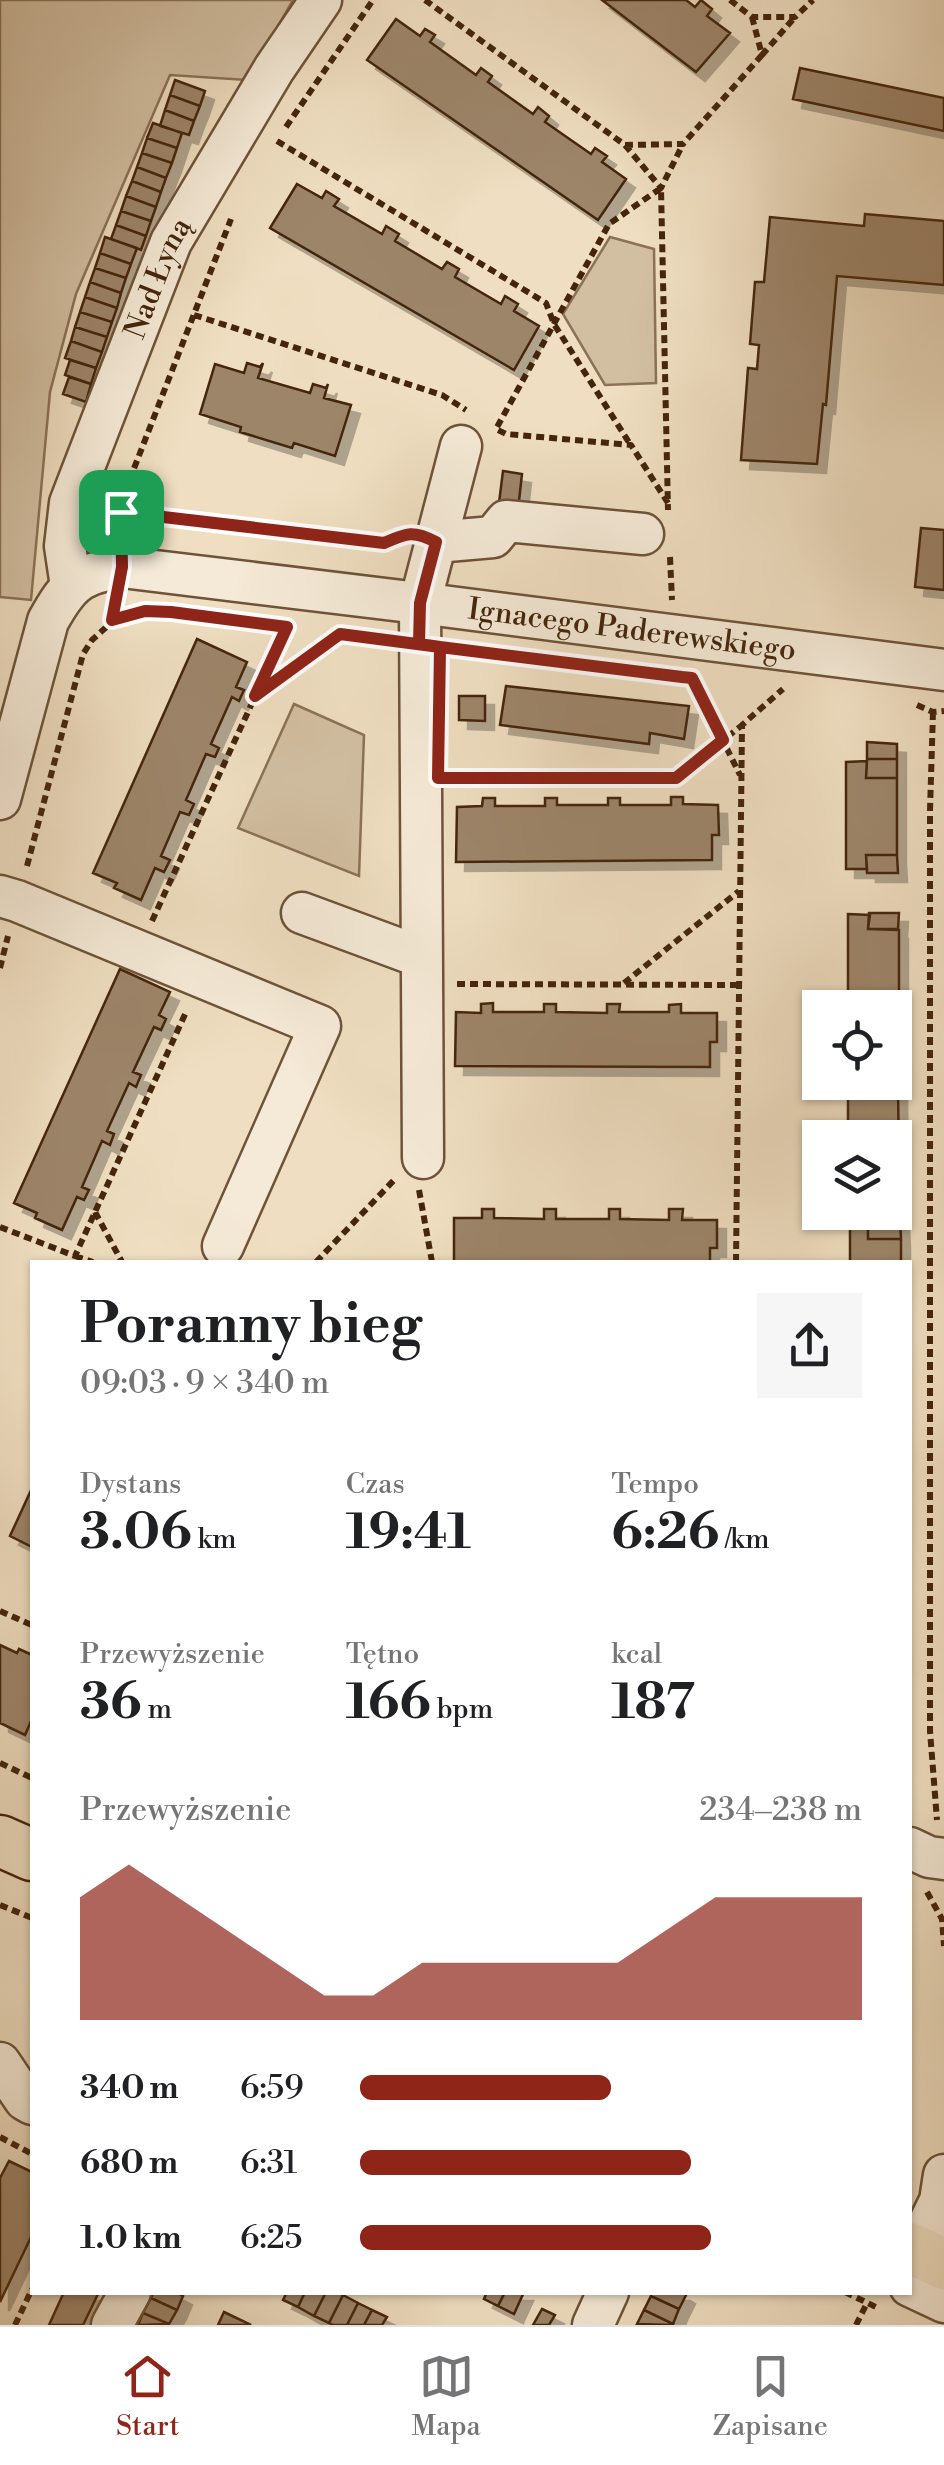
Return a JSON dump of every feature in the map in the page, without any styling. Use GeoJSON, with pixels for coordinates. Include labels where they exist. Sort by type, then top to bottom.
{"type":"FeatureCollection","features":[{"type":"Feature","properties":{"kind":"street","name":"Nad Łyną"},"geometry":{"type":"LineString","coordinates":[[72,586],[64,546],[70,503],[171,242],[274,69],[321,0]]}},
{"type":"Feature","properties":{"kind":"street"},"geometry":{"type":"LineString","coordinates":[[416,1170],[422,958],[420,603],[436,542],[477,427]]}},
{"type":"Feature","properties":{"kind":"street"},"geometry":{"type":"LineString","coordinates":[[436,542],[493,537],[506,521],[662,525]]}},
{"type":"Feature","properties":{"kind":"street","name":"Ignacego Paderewskiego"},"geometry":{"type":"LineString","coordinates":[[72,586],[120,551],[420,603],[944,670]]}},
{"type":"Feature","properties":{"kind":"street"},"geometry":{"type":"LineString","coordinates":[[0,799],[48,621],[72,586]]}},
{"type":"Feature","properties":{"kind":"street"},"geometry":{"type":"LineString","coordinates":[[9,898],[320,1026],[222,1246]]}},
{"type":"Feature","properties":{"kind":"street"},"geometry":{"type":"LineString","coordinates":[[302,913],[422,958]]}},
{"type":"Feature","properties":{"kind":"street"},"geometry":{"type":"LineString","coordinates":[[0,2063],[30,2103]]}},
{"type":"Feature","properties":{"kind":"street"},"geometry":{"type":"LineString","coordinates":[[944,2175],[940,2201],[920,2262],[944,2302]]}},
{"type":"Feature","properties":{"kind":"street"},"geometry":{"type":"LineString","coordinates":[[112,2325],[128,2295]]}},
{"type":"Feature","properties":{"kind":"street"},"geometry":{"type":"LineString","coordinates":[[594,2325],[607,2295]]}},
{"type":"Feature","properties":{"kind":"path"},"geometry":{"type":"LineString","coordinates":[[268,155],[373,0]]}},
{"type":"Feature","properties":{"kind":"path"},"geometry":{"type":"LineString","coordinates":[[424,0],[625,145],[661,188]]}},
{"type":"Feature","properties":{"kind":"path"},"geometry":{"type":"LineString","coordinates":[[730,0],[752,17],[762,54]]}},
{"type":"Feature","properties":{"kind":"path"},"geometry":{"type":"LineString","coordinates":[[672,614],[662,525],[661,188],[683,144],[813,0]]}},
{"type":"Feature","properties":{"kind":"path"},"geometry":{"type":"LineString","coordinates":[[752,17],[795,17]]}},
{"type":"Feature","properties":{"kind":"path"},"geometry":{"type":"LineString","coordinates":[[277,140],[546,303],[566,303]]}},
{"type":"Feature","properties":{"kind":"path"},"geometry":{"type":"LineString","coordinates":[[625,145],[683,144]]}},
{"type":"Feature","properties":{"kind":"path"},"geometry":{"type":"LineString","coordinates":[[477,427],[554,324],[609,224],[661,188]]}},
{"type":"Feature","properties":{"kind":"path"},"geometry":{"type":"LineString","coordinates":[[112,620],[126,489],[233,214]]}},
{"type":"Feature","properties":{"kind":"path"},"geometry":{"type":"LineString","coordinates":[[546,303],[554,324],[631,445],[662,525]]}},
{"type":"Feature","properties":{"kind":"path"},"geometry":{"type":"LineString","coordinates":[[194,315],[442,394],[477,427],[506,434],[631,445]]}},
{"type":"Feature","properties":{"kind":"path"},"geometry":{"type":"LineString","coordinates":[[120,551],[114,499],[131,450]]}},
{"type":"Feature","properties":{"kind":"path"},"geometry":{"type":"LineString","coordinates":[[121,512],[384,543],[404,534],[420,534],[436,542]]}},
{"type":"Feature","properties":{"kind":"path"},"geometry":{"type":"LineString","coordinates":[[0,968],[9,898],[83,654],[112,620],[145,611],[171,612]]}},
{"type":"Feature","properties":{"kind":"path"},"geometry":{"type":"LineString","coordinates":[[270,624],[304,629]]}},
{"type":"Feature","properties":{"kind":"path"},"geometry":{"type":"LineString","coordinates":[[148,930],[287,627]]}},
{"type":"Feature","properties":{"kind":"path"},"geometry":{"type":"LineString","coordinates":[[322,632],[533,658]]}},
{"type":"Feature","properties":{"kind":"path"},"geometry":{"type":"LineString","coordinates":[[255,696],[340,634]]}},
{"type":"Feature","properties":{"kind":"path"},"geometry":{"type":"LineString","coordinates":[[682,677],[710,680]]}},
{"type":"Feature","properties":{"kind":"path"},"geometry":{"type":"LineString","coordinates":[[692,678],[741,776]]}},
{"type":"Feature","properties":{"kind":"path"},"geometry":{"type":"LineString","coordinates":[[438,778],[676,778],[783,689],[765,687]]}},
{"type":"Feature","properties":{"kind":"path"},"geometry":{"type":"LineString","coordinates":[[917,705],[944,712]]}},
{"type":"Feature","properties":{"kind":"path"},"geometry":{"type":"LineString","coordinates":[[933,712],[930,1730],[937,1822],[925,1856],[932,1898],[942,1918],[944,1946]]}},
{"type":"Feature","properties":{"kind":"path"},"geometry":{"type":"LineString","coordinates":[[736,1260],[742,725]]}},
{"type":"Feature","properties":{"kind":"path"},"geometry":{"type":"LineString","coordinates":[[624,984],[740,890]]}},
{"type":"Feature","properties":{"kind":"path"},"geometry":{"type":"LineString","coordinates":[[75,1256],[202,977]]}},
{"type":"Feature","properties":{"kind":"path"},"geometry":{"type":"LineString","coordinates":[[456,984],[738,984]]}},
{"type":"Feature","properties":{"kind":"path"},"geometry":{"type":"LineString","coordinates":[[318,1260],[416,1170]]}},
{"type":"Feature","properties":{"kind":"path"},"geometry":{"type":"LineString","coordinates":[[416,1170],[432,1260]]}},
{"type":"Feature","properties":{"kind":"path"},"geometry":{"type":"LineString","coordinates":[[95,1212],[121,1260]]}},
{"type":"Feature","properties":{"kind":"path"},"geometry":{"type":"LineString","coordinates":[[0,1227],[87,1260]]}},
{"type":"Feature","properties":{"kind":"path"},"geometry":{"type":"LineString","coordinates":[[0,1611],[30,1624]]}},
{"type":"Feature","properties":{"kind":"path"},"geometry":{"type":"LineString","coordinates":[[0,1762],[30,1777]]}},
{"type":"Feature","properties":{"kind":"path"},"geometry":{"type":"LineString","coordinates":[[0,1905],[30,1917]]}},
{"type":"Feature","properties":{"kind":"path"},"geometry":{"type":"LineString","coordinates":[[0,2137],[30,2153]]}},
{"type":"Feature","properties":{"kind":"path"},"geometry":{"type":"LineString","coordinates":[[15,2325],[30,2293]]}},
{"type":"Feature","properties":{"kind":"path"},"geometry":{"type":"LineString","coordinates":[[856,2325],[866,2303]]}},
{"type":"Feature","properties":{"kind":"shaded area"},"geometry":{"type":"Polygon","coordinates":[[[0,0],[293,0],[247,80],[170,75],[76,294],[50,392],[31,600],[0,597],[0,0]]]}},
{"type":"Feature","properties":{"kind":"shaded area"},"geometry":{"type":"Polygon","coordinates":[[[610,237],[654,249],[656,383],[605,385],[563,314],[610,237]]]}},
{"type":"Feature","properties":{"kind":"shaded area"},"geometry":{"type":"Polygon","coordinates":[[[294,704],[364,735],[359,876],[238,828],[294,704]]]}},
{"type":"Feature","properties":{"kind":"building"},"geometry":{"type":"Polygon","coordinates":[[[602,0],[686,0],[695,7],[701,0],[712,9],[707,16],[730,33],[696,72],[602,0]]]}},
{"type":"Feature","properties":{"kind":"building"},"geometry":{"type":"Polygon","coordinates":[[[396,19],[420,36],[425,29],[435,35],[430,42],[476,75],[481,68],[492,76],[488,82],[533,114],[538,107],[549,116],[545,122],[591,154],[595,148],[607,156],[602,162],[626,179],[598,220],[367,60],[396,19]]]}},
{"type":"Feature","properties":{"kind":"building"},"geometry":{"type":"Polygon","coordinates":[[[800,68],[944,98],[944,131],[793,99],[800,68]]]}},
{"type":"Feature","properties":{"kind":"building"},"geometry":{"type":"Polygon","coordinates":[[[175,80],[205,91],[200,106],[170,95],[175,80]]]}},
{"type":"Feature","properties":{"kind":"building"},"geometry":{"type":"Polygon","coordinates":[[[170,95],[200,106],[194,121],[165,110],[170,95]]]}},
{"type":"Feature","properties":{"kind":"building"},"geometry":{"type":"Polygon","coordinates":[[[165,110],[194,121],[189,135],[160,126],[165,110]]]}},
{"type":"Feature","properties":{"kind":"building"},"geometry":{"type":"Polygon","coordinates":[[[153,123],[182,133],[177,148],[147,138],[153,123]]]}},
{"type":"Feature","properties":{"kind":"building"},"geometry":{"type":"Polygon","coordinates":[[[147,138],[177,148],[172,163],[142,153],[147,138]]]}},
{"type":"Feature","properties":{"kind":"building"},"geometry":{"type":"Polygon","coordinates":[[[142,153],[172,163],[166,178],[137,167],[142,153]]]}},
{"type":"Feature","properties":{"kind":"building"},"geometry":{"type":"Polygon","coordinates":[[[137,167],[166,178],[161,192],[132,181],[137,167]]]}},
{"type":"Feature","properties":{"kind":"building"},"geometry":{"type":"Polygon","coordinates":[[[132,181],[161,192],[156,207],[126,196],[132,181]]]}},
{"type":"Feature","properties":{"kind":"building"},"geometry":{"type":"Polygon","coordinates":[[[297,184],[322,198],[326,191],[339,199],[334,206],[382,234],[386,226],[399,234],[395,241],[442,269],[447,262],[459,269],[455,277],[501,304],[505,296],[518,304],[514,311],[539,326],[514,370],[270,228],[297,184]]]}},
{"type":"Feature","properties":{"kind":"building"},"geometry":{"type":"Polygon","coordinates":[[[126,196],[156,207],[151,221],[121,211],[126,196]]]}},
{"type":"Feature","properties":{"kind":"building"},"geometry":{"type":"Polygon","coordinates":[[[121,211],[151,221],[146,236],[116,225],[121,211]]]}},
{"type":"Feature","properties":{"kind":"building"},"geometry":{"type":"Polygon","coordinates":[[[865,214],[944,221],[944,285],[837,276],[817,464],[741,460],[748,368],[757,369],[759,345],[750,344],[755,282],[764,282],[770,217],[864,226],[865,214]]]}},
{"type":"Feature","properties":{"kind":"building"},"geometry":{"type":"Polygon","coordinates":[[[116,225],[146,236],[141,250],[111,239],[116,225]]]}},
{"type":"Feature","properties":{"kind":"building"},"geometry":{"type":"Polygon","coordinates":[[[105,237],[137,248],[131,264],[100,253],[105,237]]]}},
{"type":"Feature","properties":{"kind":"building"},"geometry":{"type":"Polygon","coordinates":[[[100,253],[131,264],[126,278],[95,268],[100,253]]]}},
{"type":"Feature","properties":{"kind":"building"},"geometry":{"type":"Polygon","coordinates":[[[95,268],[126,278],[121,293],[90,282],[95,268]]]}},
{"type":"Feature","properties":{"kind":"building"},"geometry":{"type":"Polygon","coordinates":[[[90,282],[121,293],[117,308],[85,297],[90,282]]]}},
{"type":"Feature","properties":{"kind":"building"},"geometry":{"type":"Polygon","coordinates":[[[85,297],[117,308],[112,322],[80,312],[85,297]]]}},
{"type":"Feature","properties":{"kind":"building"},"geometry":{"type":"Polygon","coordinates":[[[80,312],[112,322],[107,337],[75,327],[80,312]]]}},
{"type":"Feature","properties":{"kind":"building"},"geometry":{"type":"Polygon","coordinates":[[[75,327],[107,337],[102,352],[71,341],[75,327]]]}},
{"type":"Feature","properties":{"kind":"building"},"geometry":{"type":"Polygon","coordinates":[[[71,341],[102,352],[96,368],[65,358],[71,341]]]}},
{"type":"Feature","properties":{"kind":"building"},"geometry":{"type":"Polygon","coordinates":[[[70,360],[96,368],[91,384],[65,375],[70,360]]]}},
{"type":"Feature","properties":{"kind":"building"},"geometry":{"type":"Polygon","coordinates":[[[247,363],[260,367],[263,363],[258,378],[310,393],[313,384],[326,388],[328,384],[324,398],[351,405],[335,456],[240,432],[241,427],[200,414],[215,364],[244,373],[247,363]]]}},
{"type":"Feature","properties":{"kind":"building"},"geometry":{"type":"Polygon","coordinates":[[[69,377],[91,384],[86,402],[63,394],[69,377]]]}},
{"type":"Feature","properties":{"kind":"building"},"geometry":{"type":"Polygon","coordinates":[[[503,471],[522,474],[518,510],[498,511],[503,471]]]}},
{"type":"Feature","properties":{"kind":"building"},"geometry":{"type":"Polygon","coordinates":[[[921,528],[944,530],[944,590],[915,587],[921,528]]]}},
{"type":"Feature","properties":{"kind":"building"},"geometry":{"type":"Polygon","coordinates":[[[197,639],[247,662],[236,687],[244,690],[239,701],[232,697],[211,744],[219,748],[215,757],[206,754],[186,800],[194,804],[189,815],[180,812],[161,856],[170,860],[164,872],[155,868],[141,900],[114,888],[117,883],[93,873],[197,639]]]}},
{"type":"Feature","properties":{"kind":"building"},"geometry":{"type":"Polygon","coordinates":[[[506,686],[689,706],[684,739],[650,733],[649,744],[500,725],[506,686]]]}},
{"type":"Feature","properties":{"kind":"building"},"geometry":{"type":"Polygon","coordinates":[[[459,696],[485,696],[485,721],[459,720],[459,696]]]}},
{"type":"Feature","properties":{"kind":"building"},"geometry":{"type":"Polygon","coordinates":[[[867,742],[897,744],[897,759],[867,759],[867,742]]]}},
{"type":"Feature","properties":{"kind":"building"},"geometry":{"type":"Polygon","coordinates":[[[867,759],[897,759],[897,778],[866,778],[867,759]]]}},
{"type":"Feature","properties":{"kind":"building"},"geometry":{"type":"Polygon","coordinates":[[[867,761],[866,778],[897,778],[897,855],[866,855],[867,869],[846,869],[846,762],[867,761]]]}},
{"type":"Feature","properties":{"kind":"building"},"geometry":{"type":"Polygon","coordinates":[[[671,797],[683,797],[683,804],[718,805],[719,835],[712,835],[712,860],[456,862],[457,807],[482,806],[483,798],[495,798],[495,806],[545,806],[545,798],[557,798],[557,805],[608,805],[608,798],[620,798],[620,805],[671,805],[671,797]]]}},
{"type":"Feature","properties":{"kind":"building"},"geometry":{"type":"Polygon","coordinates":[[[866,855],[897,855],[898,873],[867,873],[866,855]]]}},
{"type":"Feature","properties":{"kind":"building"},"geometry":{"type":"Polygon","coordinates":[[[869,913],[899,913],[898,929],[868,929],[869,913]]]}},
{"type":"Feature","properties":{"kind":"building"},"geometry":{"type":"Polygon","coordinates":[[[848,914],[870,915],[868,929],[899,930],[899,990],[848,990],[848,914]]]}},
{"type":"Feature","properties":{"kind":"building"},"geometry":{"type":"Polygon","coordinates":[[[120,969],[170,992],[159,1015],[166,1019],[161,1030],[154,1027],[133,1072],[141,1075],[136,1087],[129,1083],[107,1131],[114,1134],[110,1145],[102,1141],[82,1187],[89,1190],[84,1200],[77,1197],[62,1230],[14,1203],[120,969]]]}},
{"type":"Feature","properties":{"kind":"building"},"geometry":{"type":"Polygon","coordinates":[[[493,1003],[493,1012],[544,1012],[544,1004],[556,1004],[556,1012],[607,1013],[607,1004],[620,1004],[619,1012],[669,1012],[669,1005],[681,1004],[681,1013],[717,1013],[717,1042],[710,1042],[710,1067],[455,1066],[456,1012],[481,1013],[481,1004],[493,1003]]]}},
{"type":"Feature","properties":{"kind":"building"},"geometry":{"type":"Polygon","coordinates":[[[848,1100],[898,1100],[898,1120],[848,1120],[848,1100]]]}},
{"type":"Feature","properties":{"kind":"building"},"geometry":{"type":"Polygon","coordinates":[[[482,1209],[494,1209],[494,1218],[544,1219],[544,1209],[556,1209],[556,1219],[609,1219],[609,1209],[620,1209],[620,1219],[669,1220],[669,1209],[683,1209],[682,1220],[717,1220],[717,1248],[710,1248],[710,1260],[454,1260],[454,1218],[482,1218],[482,1209]]]}},
{"type":"Feature","properties":{"kind":"building"},"geometry":{"type":"Polygon","coordinates":[[[850,1230],[868,1230],[868,1239],[901,1239],[901,1260],[850,1260],[850,1230]]]}},
{"type":"Feature","properties":{"kind":"building"},"geometry":{"type":"Polygon","coordinates":[[[868,1230],[901,1230],[901,1239],[868,1239],[868,1230]]]}},
{"type":"Feature","properties":{"kind":"building"},"geometry":{"type":"Polygon","coordinates":[[[30,1492],[30,1546],[10,1536],[30,1492]]]}},
{"type":"Feature","properties":{"kind":"building"},"geometry":{"type":"Polygon","coordinates":[[[0,1645],[30,1654],[30,1724],[25,1735],[0,1723],[0,1645]]]}},
{"type":"Feature","properties":{"kind":"building"},"geometry":{"type":"Polygon","coordinates":[[[9,2161],[30,2171],[30,2239],[0,2302],[0,2178],[9,2161]]]}},
{"type":"Feature","properties":{"kind":"building"},"geometry":{"type":"Polygon","coordinates":[[[63,2295],[98,2295],[83,2325],[49,2325],[63,2295]]]}},
{"type":"Feature","properties":{"kind":"building"},"geometry":{"type":"Polygon","coordinates":[[[152,2295],[183,2296],[177,2310],[151,2298],[152,2295]]]}},
{"type":"Feature","properties":{"kind":"building"},"geometry":{"type":"Polygon","coordinates":[[[286,2295],[304,2295],[298,2307],[283,2300],[286,2295]]]}},
{"type":"Feature","properties":{"kind":"building"},"geometry":{"type":"Polygon","coordinates":[[[304,2295],[324,2295],[314,2316],[298,2307],[304,2295]]]}},
{"type":"Feature","properties":{"kind":"building"},"geometry":{"type":"Polygon","coordinates":[[[324,2295],[343,2295],[329,2323],[314,2316],[324,2295]]]}},
{"type":"Feature","properties":{"kind":"building"},"geometry":{"type":"Polygon","coordinates":[[[343,2295],[358,2303],[347,2325],[333,2325],[329,2323],[343,2295]]]}},
{"type":"Feature","properties":{"kind":"building"},"geometry":{"type":"Polygon","coordinates":[[[486,2295],[504,2295],[498,2306],[484,2299],[486,2295]]]}},
{"type":"Feature","properties":{"kind":"building"},"geometry":{"type":"Polygon","coordinates":[[[504,2295],[523,2295],[514,2314],[498,2306],[504,2295]]]}},
{"type":"Feature","properties":{"kind":"building"},"geometry":{"type":"Polygon","coordinates":[[[651,2295],[686,2295],[679,2309],[651,2295]]]}},
{"type":"Feature","properties":{"kind":"building"},"geometry":{"type":"Polygon","coordinates":[[[651,2296],[679,2309],[673,2324],[644,2310],[651,2296]]]}},
{"type":"Feature","properties":{"kind":"building"},"geometry":{"type":"Polygon","coordinates":[[[151,2298],[177,2310],[169,2324],[143,2313],[151,2298]]]}},
{"type":"Feature","properties":{"kind":"building"},"geometry":{"type":"Polygon","coordinates":[[[358,2303],[372,2310],[364,2325],[347,2325],[358,2303]]]}},
{"type":"Feature","properties":{"kind":"building"},"geometry":{"type":"Polygon","coordinates":[[[542,2309],[555,2315],[549,2325],[533,2325],[542,2309]]]}},
{"type":"Feature","properties":{"kind":"building"},"geometry":{"type":"Polygon","coordinates":[[[372,2310],[387,2317],[382,2325],[364,2325],[372,2310]]]}},
{"type":"Feature","properties":{"kind":"building"},"geometry":{"type":"Polygon","coordinates":[[[644,2310],[673,2324],[637,2324],[644,2310]]]}},
{"type":"Feature","properties":{"kind":"building"},"geometry":{"type":"Polygon","coordinates":[[[224,2312],[251,2325],[218,2325],[224,2312]]]}},
{"type":"Feature","properties":{"kind":"building"},"geometry":{"type":"Polygon","coordinates":[[[143,2313],[169,2324],[138,2325],[143,2313]]]}},
{"type":"Feature","properties":{"kind":"route"},"geometry":{"type":"LineString","coordinates":[[121,512],[122,567],[112,620],[145,611],[171,612],[287,627],[255,696],[340,634],[440,647],[692,678],[723,740],[676,778],[438,778],[440,647],[419,644],[420,603],[436,542],[420,534],[404,534],[384,543],[121,512]]}}]}
